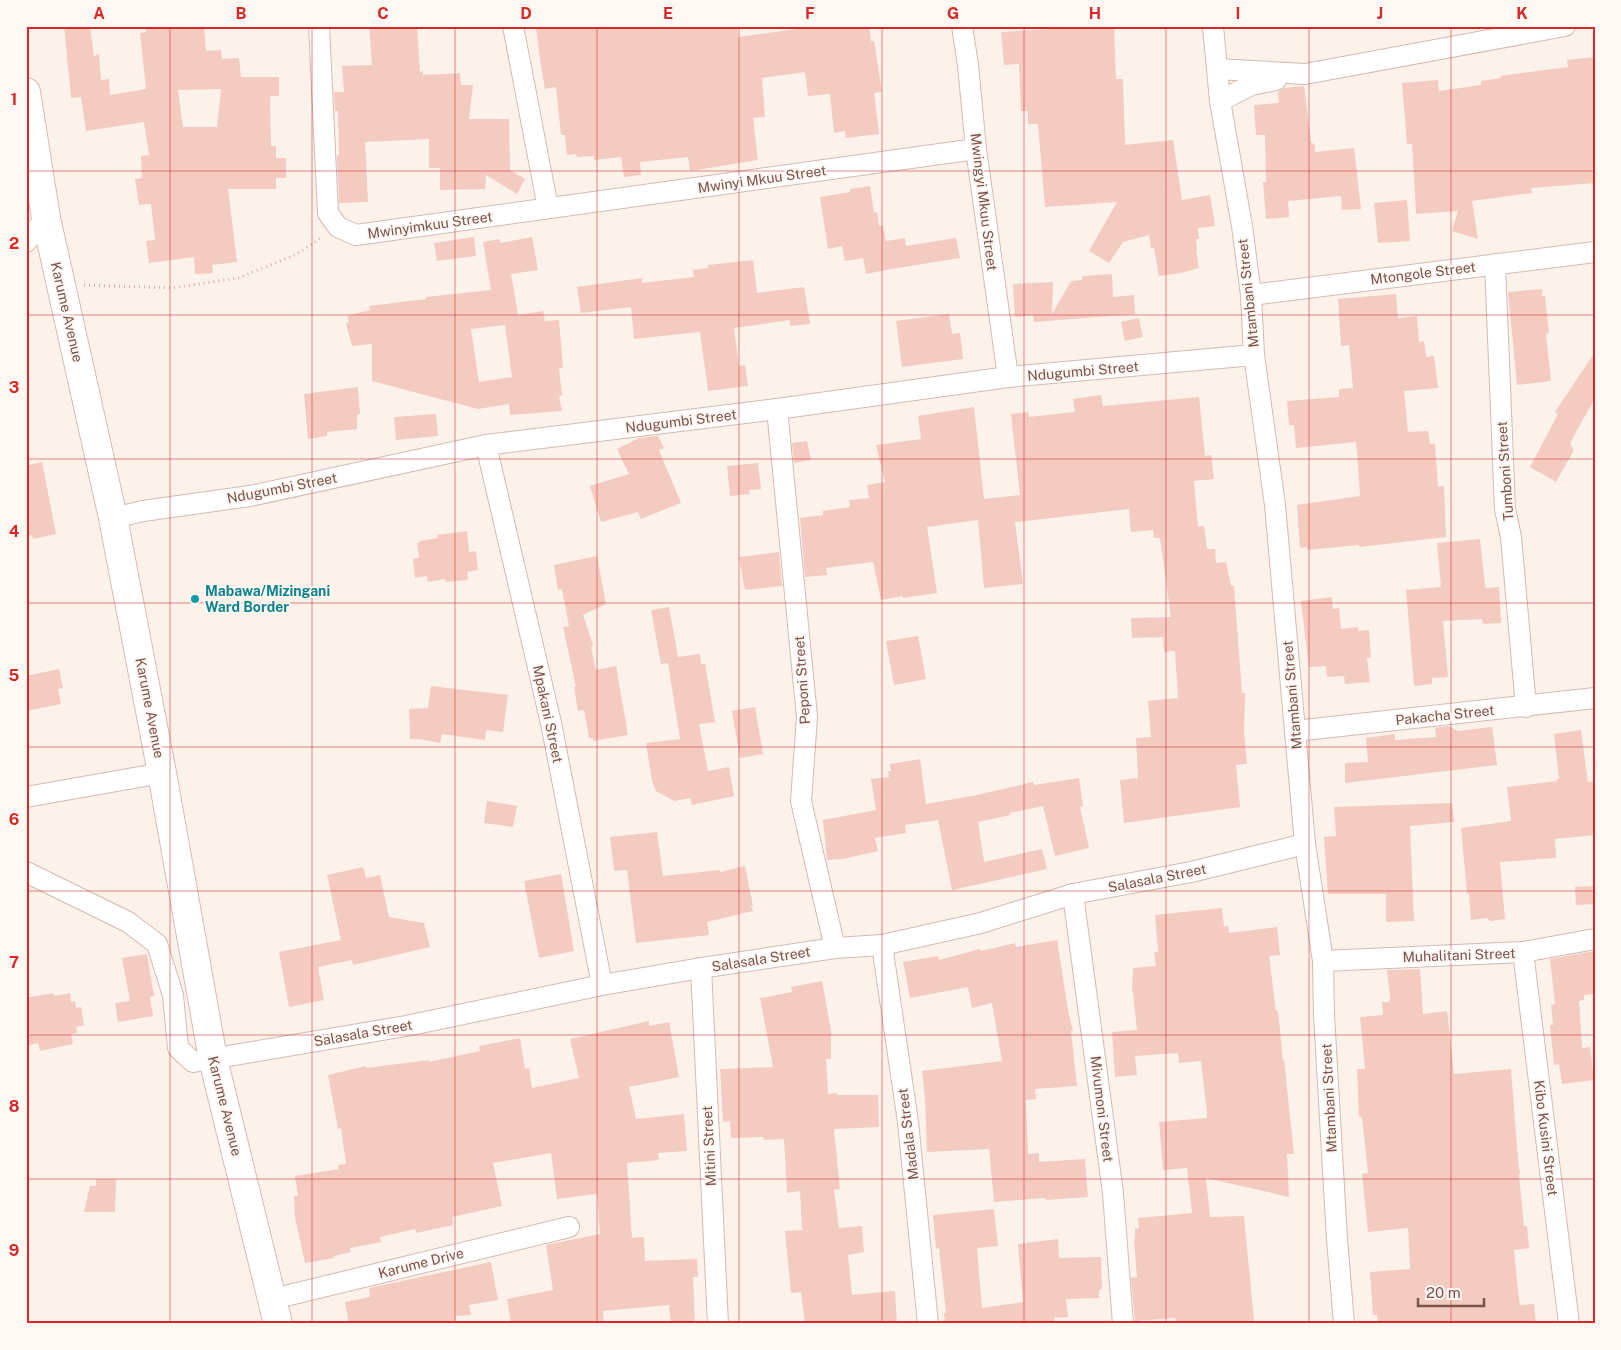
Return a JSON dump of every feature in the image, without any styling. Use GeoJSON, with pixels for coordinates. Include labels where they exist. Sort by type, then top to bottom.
{"type":"FeatureCollection","features":[{"type":"Feature","properties":{"kind":"main road","name":"Karume Avenue"},"geometry":{"type":"LineString","coordinates":[[26,92],[46,218],[113,518],[162,772],[213,1059],[275,1312]]}},
{"type":"Feature","properties":{"kind":"street"},"geometry":{"type":"LineString","coordinates":[[319,26],[328,213],[338,227]]}},
{"type":"Feature","properties":{"kind":"street"},"geometry":{"type":"LineString","coordinates":[[513,26],[548,208]]}},
{"type":"Feature","properties":{"kind":"street","name":"Mwingyi Mkuu Street"},"geometry":{"type":"LineString","coordinates":[[962,26],[968,65],[976,149],[1008,377]]}},
{"type":"Feature","properties":{"kind":"street","name":"Mtambani Street"},"geometry":{"type":"LineString","coordinates":[[1213,26],[1220,101],[1242,226],[1251,295],[1254,355],[1275,505],[1306,844],[1323,961],[1334,1200],[1344,1324]]}},
{"type":"Feature","properties":{"kind":"street"},"geometry":{"type":"LineString","coordinates":[[1220,101],[1251,85],[1565,26]]}},
{"type":"Feature","properties":{"kind":"street"},"geometry":{"type":"LineString","coordinates":[[1217,69],[1304,74]]}},
{"type":"Feature","properties":{"kind":"street","name":"Mwinyi Mkuu Street"},"geometry":{"type":"LineString","coordinates":[[548,208],[976,149]]}},
{"type":"Feature","properties":{"kind":"street","name":"Mwinyimkuu Street"},"geometry":{"type":"LineString","coordinates":[[338,227],[356,235],[548,208]]}},
{"type":"Feature","properties":{"kind":"street"},"geometry":{"type":"LineString","coordinates":[[26,242],[46,218]]}},
{"type":"Feature","properties":{"kind":"street","name":"Mtongole Street"},"geometry":{"type":"LineString","coordinates":[[1251,295],[1595,252]]}},
{"type":"Feature","properties":{"kind":"street","name":"Tumboni Street"},"geometry":{"type":"LineString","coordinates":[[1495,264],[1505,509],[1511,537],[1526,707]]}},
{"type":"Feature","properties":{"kind":"street","name":"Ndugumbi Street"},"geometry":{"type":"LineString","coordinates":[[113,518],[250,496],[486,445],[776,409],[1008,377],[1254,355]]}},
{"type":"Feature","properties":{"kind":"street","name":"Peponi Street"},"geometry":{"type":"LineString","coordinates":[[776,409],[806,717],[801,801],[835,948]]}},
{"type":"Feature","properties":{"kind":"street","name":"Mpakani Street"},"geometry":{"type":"LineString","coordinates":[[486,445],[551,723],[602,985]]}},
{"type":"Feature","properties":{"kind":"street","name":"Pakacha Street"},"geometry":{"type":"LineString","coordinates":[[1295,731],[1595,698]]}},
{"type":"Feature","properties":{"kind":"street"},"geometry":{"type":"LineString","coordinates":[[26,797],[162,772]]}},
{"type":"Feature","properties":{"kind":"street","name":"Salasala Street"},"geometry":{"type":"LineString","coordinates":[[26,872],[128,922],[157,944],[173,995],[178,1048],[192,1062],[406,1026],[602,985],[701,968],[835,948],[882,945],[981,923],[1073,894],[1191,872],[1306,844]]}},
{"type":"Feature","properties":{"kind":"street","name":"Mivumoni Street"},"geometry":{"type":"LineString","coordinates":[[1073,894],[1113,1193],[1123,1324]]}},
{"type":"Feature","properties":{"kind":"street","name":"Muhalitani Street"},"geometry":{"type":"LineString","coordinates":[[1323,961],[1523,952],[1595,939]]}},
{"type":"Feature","properties":{"kind":"street","name":"Madala Street"},"geometry":{"type":"LineString","coordinates":[[882,945],[908,1122],[928,1324]]}},
{"type":"Feature","properties":{"kind":"street","name":"Kibo Kusini Street"},"geometry":{"type":"LineString","coordinates":[[1523,952],[1569,1324]]}},
{"type":"Feature","properties":{"kind":"street","name":"Mitini Street"},"geometry":{"type":"LineString","coordinates":[[701,968],[718,1324]]}},
{"type":"Feature","properties":{"kind":"street","name":"Karume Drive"},"geometry":{"type":"LineString","coordinates":[[275,1312],[569,1227]]}},
{"type":"Feature","properties":{"kind":"path"},"geometry":{"type":"LineString","coordinates":[[61,284],[172,288],[238,278],[295,255],[338,227]]}},
{"type":"Feature","properties":{"kind":"building"},"geometry":{"type":"Polygon","coordinates":[[[64,26],[90,26],[94,56],[99,54],[101,80],[109,79],[110,95],[146,89],[140,33],[146,32],[146,26],[204,26],[206,51],[221,50],[222,59],[239,58],[241,77],[279,77],[279,96],[270,96],[271,146],[276,146],[276,158],[286,158],[286,178],[276,178],[276,189],[228,189],[237,262],[212,265],[213,273],[195,274],[194,257],[149,263],[146,241],[155,240],[151,204],[139,205],[135,179],[142,178],[141,156],[149,155],[144,122],[86,131],[81,97],[71,98],[64,26]],[[221,89],[178,90],[183,127],[217,127],[221,89]]]}},
{"type":"Feature","properties":{"kind":"building"},"geometry":{"type":"Polygon","coordinates":[[[369,26],[417,26],[420,72],[423,71],[423,75],[460,73],[461,85],[473,85],[469,119],[509,119],[510,170],[525,179],[517,194],[486,175],[485,189],[440,190],[440,168],[429,168],[429,139],[365,142],[368,202],[339,203],[338,111],[335,111],[334,92],[344,92],[342,66],[372,65],[369,26]]]}},
{"type":"Feature","properties":{"kind":"building"},"geometry":{"type":"Polygon","coordinates":[[[547,26],[737,26],[738,37],[804,28],[804,26],[869,26],[871,41],[874,41],[882,92],[874,93],[879,134],[846,138],[845,131],[834,133],[830,94],[808,96],[805,72],[762,78],[765,117],[753,118],[758,160],[690,171],[688,157],[640,162],[641,175],[624,177],[621,157],[594,160],[594,156],[577,157],[576,154],[567,155],[565,135],[561,135],[556,87],[545,89],[541,66],[536,28],[547,26]]]}},
{"type":"Feature","properties":{"kind":"building"},"geometry":{"type":"Polygon","coordinates":[[[1066,26],[1114,26],[1116,79],[1123,79],[1125,145],[1173,140],[1182,200],[1210,195],[1215,226],[1198,228],[1199,239],[1196,239],[1196,251],[1199,268],[1159,276],[1154,248],[1151,248],[1149,235],[1123,242],[1109,263],[1089,251],[1117,202],[1045,207],[1038,124],[1028,124],[1028,111],[1021,111],[1019,64],[1004,65],[1001,32],[1066,28],[1066,26]]]}},
{"type":"Feature","properties":{"kind":"building"},"geometry":{"type":"Polygon","coordinates":[[[1595,57],[1595,183],[1531,188],[1532,193],[1472,201],[1478,239],[1452,231],[1458,211],[1416,214],[1412,144],[1407,144],[1402,83],[1438,80],[1439,91],[1481,85],[1481,81],[1501,78],[1500,76],[1568,67],[1567,60],[1595,57]]]}},
{"type":"Feature","properties":{"kind":"building"},"geometry":{"type":"Polygon","coordinates":[[[1304,86],[1311,142],[1315,145],[1315,152],[1354,148],[1361,209],[1342,210],[1341,196],[1288,201],[1289,217],[1266,219],[1263,182],[1266,182],[1265,135],[1256,135],[1254,105],[1279,103],[1278,92],[1284,88],[1304,86]]]}},
{"type":"Feature","properties":{"kind":"building"},"geometry":{"type":"Polygon","coordinates":[[[870,186],[874,213],[877,212],[879,226],[883,226],[886,241],[905,238],[906,246],[956,238],[960,258],[866,274],[863,258],[845,261],[842,246],[828,249],[820,197],[850,192],[850,189],[870,186]]]}},
{"type":"Feature","properties":{"kind":"building"},"geometry":{"type":"Polygon","coordinates":[[[1407,200],[1410,241],[1378,243],[1374,203],[1407,200]]]}},
{"type":"Feature","properties":{"kind":"building"},"geometry":{"type":"Polygon","coordinates":[[[474,237],[476,256],[437,261],[434,243],[474,237]]]}},
{"type":"Feature","properties":{"kind":"building"},"geometry":{"type":"Polygon","coordinates":[[[532,237],[538,270],[511,274],[518,315],[543,311],[545,321],[559,320],[563,368],[559,368],[562,395],[559,396],[562,411],[510,415],[509,404],[478,409],[372,381],[372,344],[352,346],[346,323],[349,322],[347,316],[370,310],[369,306],[426,299],[426,297],[491,290],[483,242],[500,239],[500,243],[532,237]],[[505,325],[471,329],[479,382],[512,377],[505,325]]]}},
{"type":"Feature","properties":{"kind":"building"},"geometry":{"type":"Polygon","coordinates":[[[753,260],[757,293],[804,287],[810,324],[790,326],[790,320],[734,328],[739,366],[745,365],[748,386],[708,391],[700,332],[634,339],[631,307],[581,313],[577,287],[642,278],[642,283],[694,277],[693,270],[708,268],[708,265],[753,260]]]}},
{"type":"Feature","properties":{"kind":"building"},"geometry":{"type":"Polygon","coordinates":[[[1112,274],[1113,297],[1134,295],[1135,314],[1034,322],[1033,315],[1015,317],[1013,284],[1053,282],[1052,314],[1071,281],[1082,280],[1082,276],[1112,274]]]}},
{"type":"Feature","properties":{"kind":"building"},"geometry":{"type":"Polygon","coordinates":[[[1542,289],[1542,296],[1545,296],[1549,333],[1546,334],[1551,381],[1517,385],[1508,292],[1542,289]]]}},
{"type":"Feature","properties":{"kind":"building"},"geometry":{"type":"Polygon","coordinates":[[[1396,294],[1398,318],[1417,316],[1419,342],[1424,341],[1426,357],[1434,356],[1438,388],[1404,391],[1408,432],[1428,431],[1430,444],[1435,444],[1438,487],[1444,486],[1446,537],[1359,547],[1359,545],[1307,550],[1307,547],[1300,548],[1297,505],[1360,496],[1356,442],[1296,448],[1294,425],[1289,425],[1287,401],[1339,397],[1339,389],[1353,388],[1349,345],[1341,346],[1338,299],[1396,294]]]}},
{"type":"Feature","properties":{"kind":"building"},"geometry":{"type":"Polygon","coordinates":[[[949,314],[952,334],[960,333],[963,359],[902,367],[896,321],[949,314]]]}},
{"type":"Feature","properties":{"kind":"building"},"geometry":{"type":"Polygon","coordinates":[[[1139,318],[1143,337],[1125,341],[1121,322],[1139,318]]]}},
{"type":"Feature","properties":{"kind":"building"},"geometry":{"type":"Polygon","coordinates":[[[1595,352],[1595,398],[1570,443],[1574,450],[1556,482],[1530,467],[1558,414],[1555,412],[1595,352]]]}},
{"type":"Feature","properties":{"kind":"building"},"geometry":{"type":"Polygon","coordinates":[[[358,387],[360,414],[357,415],[357,429],[327,432],[327,436],[308,439],[304,394],[358,387]]]}},
{"type":"Feature","properties":{"kind":"building"},"geometry":{"type":"Polygon","coordinates":[[[1101,395],[1103,406],[1199,397],[1205,456],[1211,455],[1214,479],[1194,481],[1198,527],[1204,526],[1207,549],[1215,549],[1216,563],[1226,562],[1231,586],[1234,586],[1242,693],[1245,693],[1244,732],[1247,764],[1236,765],[1240,807],[1124,823],[1120,780],[1138,778],[1136,738],[1151,737],[1148,701],[1178,698],[1175,651],[1164,652],[1163,637],[1132,638],[1131,618],[1171,617],[1160,538],[1154,538],[1153,530],[1131,532],[1129,509],[1015,522],[1023,584],[984,588],[978,520],[927,527],[937,593],[881,600],[873,562],[826,568],[827,575],[805,577],[800,518],[823,515],[823,511],[850,507],[849,500],[869,498],[867,485],[885,482],[876,445],[921,439],[918,416],[974,407],[984,499],[1020,495],[1011,414],[1028,412],[1029,417],[1075,412],[1073,399],[1101,395]]]}},
{"type":"Feature","properties":{"kind":"building"},"geometry":{"type":"Polygon","coordinates":[[[436,414],[438,436],[396,440],[394,417],[436,414]]]}},
{"type":"Feature","properties":{"kind":"building"},"geometry":{"type":"Polygon","coordinates":[[[658,436],[664,448],[659,450],[681,503],[641,519],[638,512],[601,522],[590,486],[629,474],[617,449],[639,438],[658,436]]]}},
{"type":"Feature","properties":{"kind":"building"},"geometry":{"type":"Polygon","coordinates":[[[807,441],[811,460],[794,463],[792,443],[807,441]]]}},
{"type":"Feature","properties":{"kind":"building"},"geometry":{"type":"Polygon","coordinates":[[[42,462],[56,534],[33,539],[32,535],[26,536],[26,466],[42,462]]]}},
{"type":"Feature","properties":{"kind":"building"},"geometry":{"type":"Polygon","coordinates":[[[758,463],[761,489],[749,490],[750,494],[730,496],[727,466],[758,463]]]}},
{"type":"Feature","properties":{"kind":"building"},"geometry":{"type":"Polygon","coordinates":[[[467,531],[469,552],[476,551],[478,570],[467,572],[468,580],[445,582],[445,579],[428,582],[427,576],[415,578],[413,559],[419,558],[417,543],[419,541],[438,538],[437,535],[467,531]]]}},
{"type":"Feature","properties":{"kind":"building"},"geometry":{"type":"Polygon","coordinates":[[[1480,539],[1486,588],[1499,587],[1501,623],[1483,624],[1482,619],[1443,621],[1448,677],[1432,678],[1432,684],[1414,686],[1406,590],[1441,587],[1437,543],[1480,539]]]}},
{"type":"Feature","properties":{"kind":"building"},"geometry":{"type":"Polygon","coordinates":[[[779,552],[782,586],[745,590],[739,557],[779,552]]]}},
{"type":"Feature","properties":{"kind":"building"},"geometry":{"type":"Polygon","coordinates":[[[597,556],[606,604],[583,615],[593,645],[591,648],[596,670],[616,666],[628,735],[593,741],[593,738],[589,738],[584,710],[578,711],[574,687],[576,687],[563,627],[569,626],[562,589],[558,590],[554,565],[597,556]]]}},
{"type":"Feature","properties":{"kind":"building"},"geometry":{"type":"Polygon","coordinates":[[[1332,597],[1333,609],[1339,608],[1341,629],[1358,627],[1358,631],[1369,630],[1371,657],[1367,658],[1370,682],[1345,684],[1344,676],[1327,677],[1326,666],[1309,667],[1301,601],[1332,597]]]}},
{"type":"Feature","properties":{"kind":"building"},"geometry":{"type":"Polygon","coordinates":[[[669,607],[678,657],[700,654],[701,664],[705,664],[715,722],[699,724],[708,771],[729,767],[734,796],[692,805],[690,798],[674,801],[656,791],[652,781],[646,743],[680,739],[668,663],[661,664],[651,610],[669,607]]]}},
{"type":"Feature","properties":{"kind":"building"},"geometry":{"type":"Polygon","coordinates":[[[918,636],[926,679],[894,685],[886,641],[918,636]]]}},
{"type":"Feature","properties":{"kind":"building"},"geometry":{"type":"Polygon","coordinates":[[[59,669],[63,688],[58,689],[61,704],[26,711],[26,676],[59,669]]]}},
{"type":"Feature","properties":{"kind":"building"},"geometry":{"type":"Polygon","coordinates":[[[431,686],[508,695],[503,732],[486,730],[485,740],[442,734],[440,743],[410,739],[409,709],[428,708],[431,686]]]}},
{"type":"Feature","properties":{"kind":"building"},"geometry":{"type":"Polygon","coordinates":[[[755,707],[763,754],[740,758],[732,711],[755,707]]]}},
{"type":"Feature","properties":{"kind":"building"},"geometry":{"type":"Polygon","coordinates":[[[1448,726],[1458,731],[1492,727],[1497,765],[1345,783],[1345,763],[1368,762],[1366,738],[1395,734],[1395,740],[1436,737],[1435,728],[1448,726]]]}},
{"type":"Feature","properties":{"kind":"building"},"geometry":{"type":"Polygon","coordinates":[[[1581,730],[1588,782],[1595,781],[1595,835],[1555,839],[1556,858],[1500,862],[1505,919],[1490,921],[1487,918],[1471,920],[1461,828],[1511,821],[1507,787],[1557,781],[1559,779],[1554,734],[1581,730]]]}},
{"type":"Feature","properties":{"kind":"building"},"geometry":{"type":"Polygon","coordinates":[[[920,759],[926,804],[1033,782],[1034,785],[1079,778],[1083,806],[1080,807],[1089,848],[1055,856],[1043,806],[978,822],[984,862],[1042,849],[1047,869],[952,890],[938,820],[905,825],[906,833],[875,838],[878,851],[843,859],[827,860],[823,820],[876,810],[871,779],[889,777],[888,771],[891,771],[890,764],[920,759]]]}},
{"type":"Feature","properties":{"kind":"building"},"geometry":{"type":"Polygon","coordinates":[[[487,801],[517,806],[513,827],[484,823],[487,801]]]}},
{"type":"Feature","properties":{"kind":"building"},"geometry":{"type":"Polygon","coordinates":[[[1452,803],[1454,822],[1410,826],[1414,921],[1386,922],[1386,894],[1328,894],[1324,837],[1336,836],[1334,807],[1452,803]]]}},
{"type":"Feature","properties":{"kind":"building"},"geometry":{"type":"Polygon","coordinates":[[[657,832],[663,876],[720,870],[720,872],[745,866],[753,911],[707,922],[709,935],[636,943],[627,870],[614,871],[610,837],[657,832]]]}},
{"type":"Feature","properties":{"kind":"building"},"geometry":{"type":"Polygon","coordinates":[[[363,867],[366,878],[380,875],[389,917],[424,923],[430,947],[353,965],[352,960],[318,967],[324,1000],[289,1007],[279,952],[341,940],[327,875],[363,867]]]}},
{"type":"Feature","properties":{"kind":"building"},"geometry":{"type":"Polygon","coordinates":[[[561,874],[574,951],[539,958],[524,881],[561,874]]]}},
{"type":"Feature","properties":{"kind":"building"},"geometry":{"type":"Polygon","coordinates":[[[1595,886],[1595,904],[1576,905],[1575,887],[1595,886]]]}},
{"type":"Feature","properties":{"kind":"building"},"geometry":{"type":"Polygon","coordinates":[[[1222,908],[1224,927],[1228,926],[1229,933],[1277,927],[1280,955],[1269,956],[1276,1011],[1278,1011],[1294,1154],[1287,1154],[1289,1197],[1206,1178],[1210,1217],[1244,1216],[1254,1321],[1231,1324],[1176,1324],[1175,1318],[1135,1321],[1131,1278],[1137,1277],[1134,1239],[1135,1229],[1139,1228],[1138,1218],[1192,1213],[1187,1168],[1163,1170],[1159,1122],[1207,1118],[1207,1113],[1201,1061],[1179,1063],[1178,1053],[1135,1056],[1137,1075],[1115,1077],[1112,1032],[1137,1030],[1132,992],[1133,968],[1156,966],[1154,952],[1158,952],[1155,915],[1222,908]]]}},
{"type":"Feature","properties":{"kind":"building"},"geometry":{"type":"Polygon","coordinates":[[[1057,940],[1073,1031],[1071,1031],[1077,1086],[1035,1089],[1036,1099],[1026,1100],[1028,1154],[1039,1153],[1039,1162],[1085,1159],[1088,1197],[994,1202],[989,1149],[927,1152],[922,1071],[1002,1061],[992,1003],[972,1008],[968,987],[910,998],[903,962],[938,956],[939,960],[980,949],[981,951],[1015,943],[1016,947],[1057,940]]]}},
{"type":"Feature","properties":{"kind":"building"},"geometry":{"type":"Polygon","coordinates":[[[1595,951],[1595,994],[1584,995],[1584,1000],[1579,1001],[1582,1048],[1590,1047],[1594,1080],[1562,1084],[1559,1064],[1554,1065],[1550,1025],[1553,1025],[1551,1005],[1555,1004],[1550,959],[1595,951]]]}},
{"type":"Feature","properties":{"kind":"building"},"geometry":{"type":"Polygon","coordinates":[[[147,954],[154,996],[150,997],[153,1016],[118,1022],[115,1003],[130,1001],[122,958],[147,954]]]}},
{"type":"Feature","properties":{"kind":"building"},"geometry":{"type":"Polygon","coordinates":[[[1420,969],[1423,1014],[1447,1011],[1454,1074],[1511,1069],[1524,1226],[1527,1226],[1529,1248],[1514,1250],[1518,1291],[1520,1305],[1534,1304],[1536,1324],[1378,1324],[1377,1315],[1373,1315],[1370,1272],[1410,1269],[1408,1228],[1368,1232],[1362,1174],[1368,1173],[1362,1117],[1359,1117],[1357,1069],[1365,1069],[1360,1017],[1383,1015],[1382,1002],[1389,1002],[1390,999],[1387,970],[1420,969]]]}},
{"type":"Feature","properties":{"kind":"building"},"geometry":{"type":"Polygon","coordinates":[[[822,981],[832,1036],[831,1059],[826,1059],[828,1094],[878,1095],[879,1127],[834,1129],[840,1189],[834,1190],[839,1228],[862,1226],[864,1252],[848,1255],[852,1295],[895,1291],[897,1324],[805,1324],[801,1292],[791,1293],[785,1231],[802,1230],[800,1191],[787,1193],[784,1139],[764,1140],[763,1137],[731,1138],[730,1121],[723,1122],[720,1069],[773,1067],[760,998],[792,992],[791,987],[822,981]]]}},
{"type":"Feature","properties":{"kind":"building"},"geometry":{"type":"Polygon","coordinates":[[[53,993],[54,996],[70,993],[71,1002],[75,1001],[76,1008],[81,1007],[84,1025],[76,1027],[77,1033],[71,1034],[73,1044],[40,1051],[38,1043],[26,1046],[26,998],[53,993]]]}},
{"type":"Feature","properties":{"kind":"building"},"geometry":{"type":"Polygon","coordinates":[[[649,1021],[649,1026],[669,1022],[679,1077],[629,1087],[636,1119],[684,1114],[687,1151],[658,1153],[659,1160],[627,1163],[632,1238],[644,1237],[645,1261],[697,1259],[698,1277],[693,1277],[695,1324],[671,1324],[669,1305],[603,1311],[604,1324],[511,1324],[507,1299],[553,1290],[546,1245],[600,1234],[597,1194],[557,1199],[551,1153],[493,1163],[502,1206],[452,1217],[453,1225],[416,1233],[415,1229],[380,1237],[381,1242],[350,1248],[351,1252],[334,1256],[334,1258],[305,1263],[295,1217],[294,1196],[298,1196],[295,1176],[339,1169],[338,1165],[346,1164],[341,1128],[338,1129],[328,1075],[366,1066],[366,1068],[429,1060],[429,1062],[480,1051],[479,1046],[520,1038],[525,1069],[529,1068],[532,1088],[579,1078],[570,1039],[649,1021]]]}},
{"type":"Feature","properties":{"kind":"building"},"geometry":{"type":"Polygon","coordinates":[[[96,1179],[116,1179],[115,1212],[84,1212],[90,1186],[96,1186],[96,1179]]]}},
{"type":"Feature","properties":{"kind":"building"},"geometry":{"type":"Polygon","coordinates":[[[994,1209],[998,1246],[977,1248],[982,1308],[1023,1302],[1018,1244],[1058,1239],[1059,1258],[1101,1257],[1102,1289],[1099,1290],[1099,1298],[1066,1299],[1068,1317],[1054,1318],[1055,1324],[945,1324],[944,1313],[946,1313],[939,1248],[936,1249],[933,1215],[994,1209]]]}},
{"type":"Feature","properties":{"kind":"building"},"geometry":{"type":"Polygon","coordinates":[[[491,1262],[498,1300],[469,1305],[471,1315],[455,1316],[457,1324],[349,1324],[345,1302],[370,1297],[369,1288],[491,1262]]]}},
{"type":"Feature","properties":{"kind":"place","name":"Mabawa/Mizingani Ward Border"},"geometry":{"type":"Point","coordinates":[195,599]}}]}
